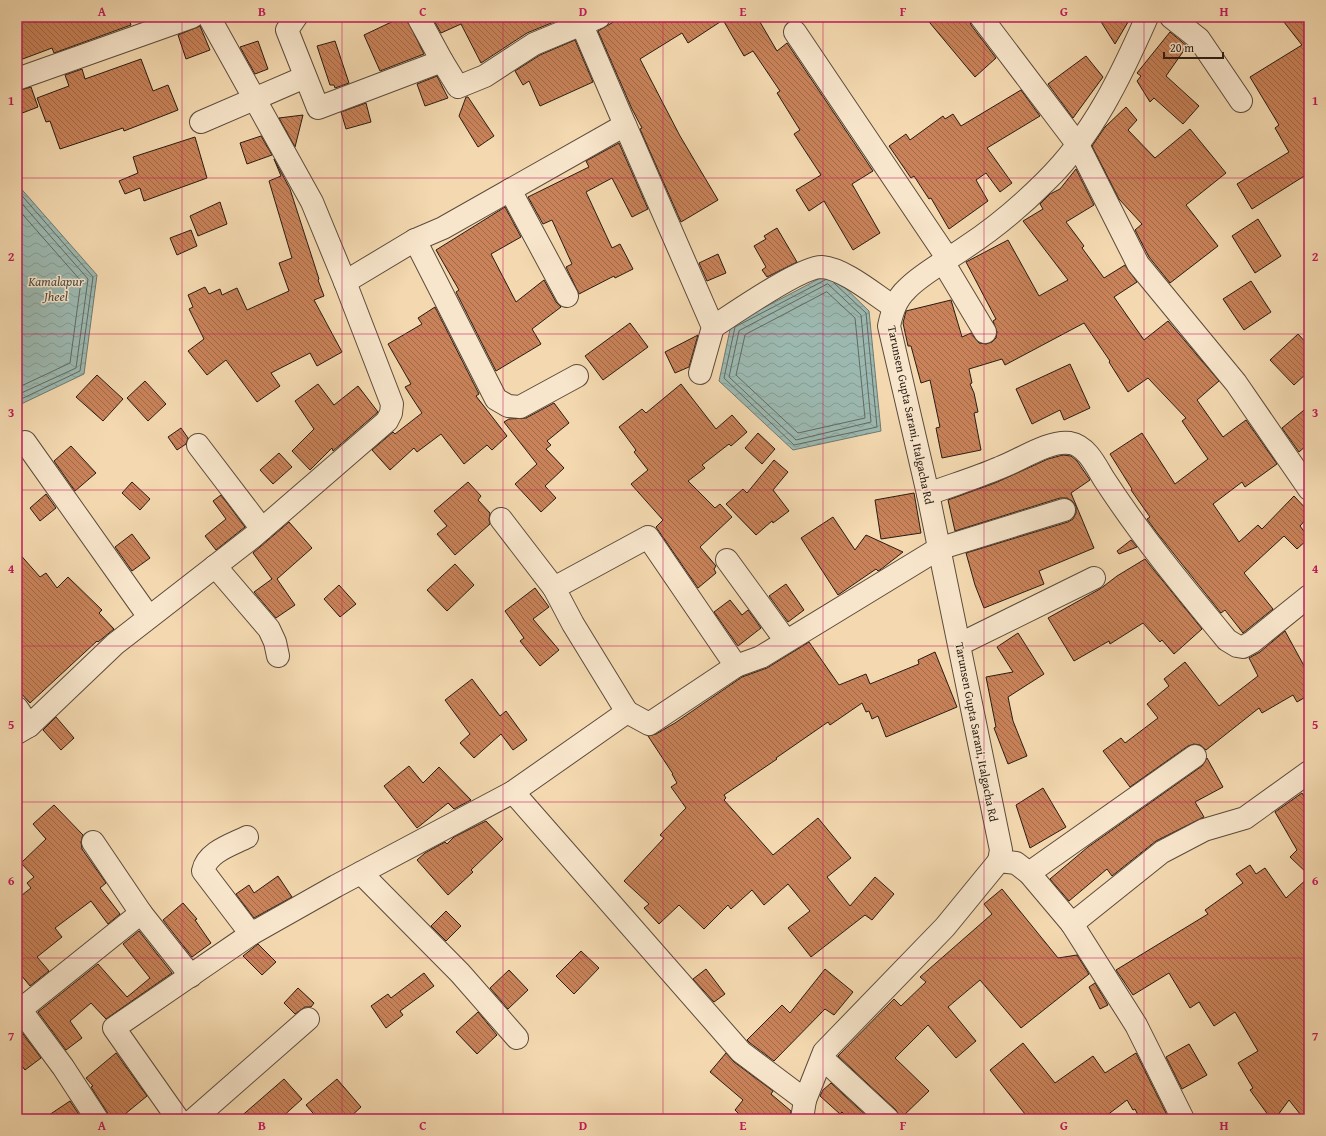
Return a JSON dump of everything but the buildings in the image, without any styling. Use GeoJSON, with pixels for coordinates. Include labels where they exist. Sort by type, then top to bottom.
{"type":"FeatureCollection","features":[{"type":"Feature","properties":{"kind":"street"},"geometry":{"type":"LineString","coordinates":[[17,79],[192,17]]}},
{"type":"Feature","properties":{"kind":"street"},"geometry":{"type":"LineString","coordinates":[[21,722],[115,644],[262,529],[387,421],[391,413],[392,404],[345,282],[312,202],[209,17]]}},
{"type":"Feature","properties":{"kind":"street"},"geometry":{"type":"LineString","coordinates":[[296,17],[287,30],[318,108],[442,61]]}},
{"type":"Feature","properties":{"kind":"street"},"geometry":{"type":"LineString","coordinates":[[418,17],[458,87],[485,76],[534,44],[591,21],[625,126],[713,327],[700,373]]}},
{"type":"Feature","properties":{"kind":"street"},"geometry":{"type":"LineString","coordinates":[[981,17],[1078,145],[1138,264],[1236,383],[1309,489]]}},
{"type":"Feature","properties":{"kind":"street","name":"Tarunsen Gupta Sarani, Italgacha Rd"},"geometry":{"type":"LineString","coordinates":[[999,861],[1001,850],[996,822],[960,644],[938,549],[928,494],[889,326],[894,307],[907,288],[1011,214],[1047,181],[1078,145],[1104,107],[1125,69],[1147,17]]}},
{"type":"Feature","properties":{"kind":"street"},"geometry":{"type":"LineString","coordinates":[[1171,17],[1199,39],[1241,101]]}},
{"type":"Feature","properties":{"kind":"street"},"geometry":{"type":"LineString","coordinates":[[795,32],[945,261],[985,332]]}},
{"type":"Feature","properties":{"kind":"street"},"geometry":{"type":"LineString","coordinates":[[201,122],[305,77]]}},
{"type":"Feature","properties":{"kind":"street"},"geometry":{"type":"LineString","coordinates":[[345,282],[415,240],[443,228],[625,126]]}},
{"type":"Feature","properties":{"kind":"street"},"geometry":{"type":"LineString","coordinates":[[510,190],[567,296]]}},
{"type":"Feature","properties":{"kind":"street"},"geometry":{"type":"LineString","coordinates":[[415,240],[496,399],[508,406],[520,407],[577,376]]}},
{"type":"Feature","properties":{"kind":"street"},"geometry":{"type":"LineString","coordinates":[[713,327],[781,284],[811,269],[822,267],[852,280],[894,307]]}},
{"type":"Feature","properties":{"kind":"street"},"geometry":{"type":"LineString","coordinates":[[25,442],[149,617]]}},
{"type":"Feature","properties":{"kind":"street"},"geometry":{"type":"LineString","coordinates":[[928,494],[1000,468],[1057,444],[1069,443],[1078,446],[1091,459],[1122,507],[1155,551],[1227,640],[1233,644],[1243,647],[1252,642],[1309,596]]}},
{"type":"Feature","properties":{"kind":"street"},"geometry":{"type":"LineString","coordinates":[[198,445],[262,529]]}},
{"type":"Feature","properties":{"kind":"street"},"geometry":{"type":"LineString","coordinates":[[501,519],[554,588],[573,624],[627,712],[649,724],[736,666],[761,657],[938,549],[1064,510]]}},
{"type":"Feature","properties":{"kind":"street"},"geometry":{"type":"LineString","coordinates":[[554,588],[648,537],[736,666]]}},
{"type":"Feature","properties":{"kind":"street"},"geometry":{"type":"LineString","coordinates":[[728,560],[786,642]]}},
{"type":"Feature","properties":{"kind":"street"},"geometry":{"type":"LineString","coordinates":[[215,566],[269,629],[275,642],[278,656]]}},
{"type":"Feature","properties":{"kind":"street"},"geometry":{"type":"LineString","coordinates":[[960,644],[1094,578]]}},
{"type":"Feature","properties":{"kind":"street"},"geometry":{"type":"LineString","coordinates":[[178,1119],[114,1028],[251,934],[361,873],[513,792],[627,712]]}},
{"type":"Feature","properties":{"kind":"street"},"geometry":{"type":"LineString","coordinates":[[1029,872],[1195,756]]}},
{"type":"Feature","properties":{"kind":"street"},"geometry":{"type":"LineString","coordinates":[[1072,924],[1162,852],[1204,830],[1245,818],[1309,772]]}},
{"type":"Feature","properties":{"kind":"street"},"geometry":{"type":"LineString","coordinates":[[513,792],[742,1052],[803,1109],[824,1052],[945,927],[999,861],[1016,863],[1029,872],[1072,924],[1136,1025],[1183,1119]]}},
{"type":"Feature","properties":{"kind":"street"},"geometry":{"type":"LineString","coordinates":[[247,836],[212,855],[205,864],[203,871],[251,934]]}},
{"type":"Feature","properties":{"kind":"street"},"geometry":{"type":"LineString","coordinates":[[93,842],[142,913],[191,976]]}},
{"type":"Feature","properties":{"kind":"street"},"geometry":{"type":"LineString","coordinates":[[361,873],[460,973],[517,1038]]}},
{"type":"Feature","properties":{"kind":"street"},"geometry":{"type":"LineString","coordinates":[[96,1119],[63,1067],[19,1008],[142,913]]}},
{"type":"Feature","properties":{"kind":"street"},"geometry":{"type":"LineString","coordinates":[[194,1119],[308,1019]]}},
{"type":"Feature","properties":{"kind":"street"},"geometry":{"type":"LineString","coordinates":[[822,1058],[888,1119]]}},
{"type":"Feature","properties":{"kind":"water","name":"Kamalapur Jheel"},"geometry":{"type":"Polygon","coordinates":[[[17,184],[97,275],[84,374],[17,406],[17,184]]]}},
{"type":"Feature","properties":{"kind":"water"},"geometry":{"type":"Polygon","coordinates":[[[830,273],[869,311],[881,431],[793,450],[719,381],[731,325],[830,273]]]}}]}
